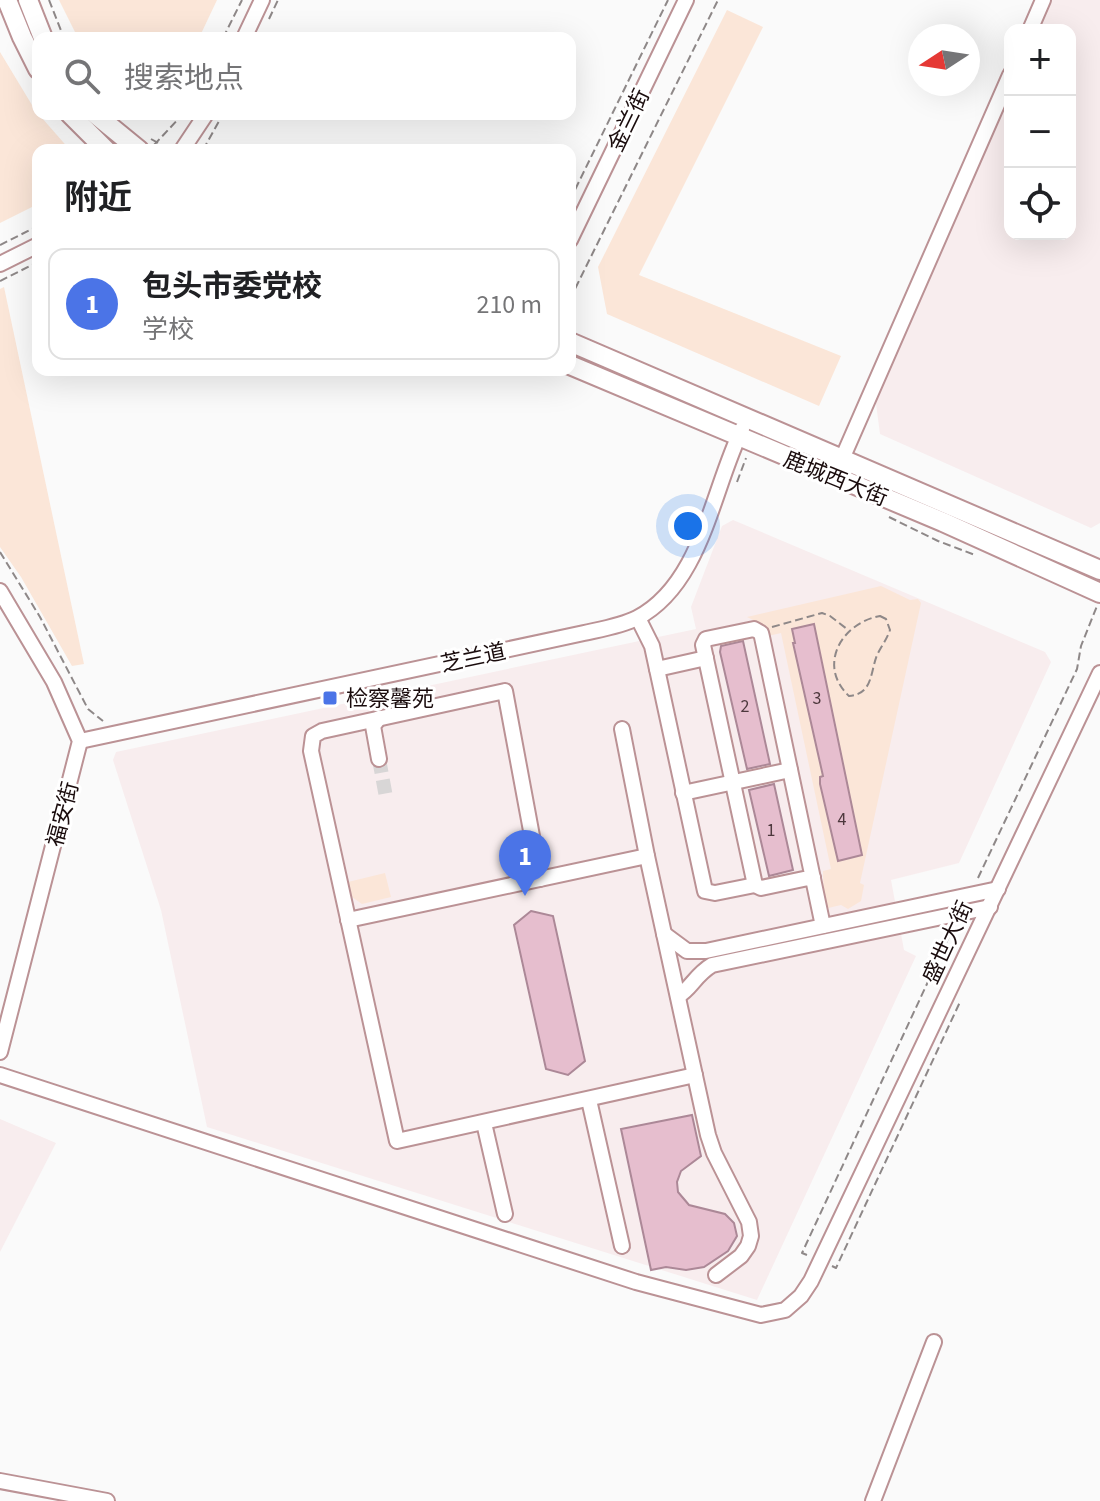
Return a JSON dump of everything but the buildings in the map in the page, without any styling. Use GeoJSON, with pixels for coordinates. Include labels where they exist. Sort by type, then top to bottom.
{"type":"FeatureCollection","features":[{"type":"Feature","properties":{"kind":"main road"},"geometry":{"type":"LineString","coordinates":[[7,0],[32,56]]}},
{"type":"Feature","properties":{"kind":"main road"},"geometry":{"type":"LineString","coordinates":[[28,0],[41,32]]}},
{"type":"Feature","properties":{"kind":"main road"},"geometry":{"type":"LineString","coordinates":[[76,120],[100,144]]}},
{"type":"Feature","properties":{"kind":"main road"},"geometry":{"type":"LineString","coordinates":[[102,120],[132,144]]}},
{"type":"Feature","properties":{"kind":"main road","name":"鹿城西大街"},"geometry":{"type":"LineString","coordinates":[[576,345],[1100,570]]}},
{"type":"Feature","properties":{"kind":"main road","name":"鹿城西大街"},"geometry":{"type":"LineString","coordinates":[[576,368],[943,522],[1100,593]]}},
{"type":"Feature","properties":{"kind":"street"},"geometry":{"type":"LineString","coordinates":[[247,32],[262,0]]}},
{"type":"Feature","properties":{"kind":"street","name":"金兰街"},"geometry":{"type":"LineString","coordinates":[[576,228],[686,0]]}},
{"type":"Feature","properties":{"kind":"street"},"geometry":{"type":"LineString","coordinates":[[1033,24],[1043,0]]}},
{"type":"Feature","properties":{"kind":"street"},"geometry":{"type":"LineString","coordinates":[[842,459],[1004,89]]}},
{"type":"Feature","properties":{"kind":"street"},"geometry":{"type":"LineString","coordinates":[[186,144],[202,120]]}},
{"type":"Feature","properties":{"kind":"street"},"geometry":{"type":"LineString","coordinates":[[0,264],[32,248]]}},
{"type":"Feature","properties":{"kind":"street","name":"芝兰道"},"geometry":{"type":"LineString","coordinates":[[80,741],[620,625],[638,618],[667,596],[692,558],[742,439],[747,418]]}},
{"type":"Feature","properties":{"kind":"street"},"geometry":{"type":"LineString","coordinates":[[0,591],[54,682],[80,741]]}},
{"type":"Feature","properties":{"kind":"street"},"geometry":{"type":"LineString","coordinates":[[638,618],[652,646],[705,891],[709,894],[755,885],[761,888],[813,877]]}},
{"type":"Feature","properties":{"kind":"street"},"geometry":{"type":"LineString","coordinates":[[755,885],[703,645],[706,639],[754,629],[760,631],[823,926]]}},
{"type":"Feature","properties":{"kind":"street"},"geometry":{"type":"LineString","coordinates":[[657,669],[706,658]]}},
{"type":"Feature","properties":{"kind":"street","name":"盛世大街"},"geometry":{"type":"LineString","coordinates":[[0,1075],[636,1282],[761,1315],[785,1310],[801,1296],[820,1261],[1100,673]]}},
{"type":"Feature","properties":{"kind":"street"},"geometry":{"type":"LineString","coordinates":[[540,879],[505,691],[322,731],[311,740],[397,1141],[695,1075]]}},
{"type":"Feature","properties":{"kind":"street"},"geometry":{"type":"LineString","coordinates":[[379,718],[373,726],[379,759]]}},
{"type":"Feature","properties":{"kind":"street"},"geometry":{"type":"LineString","coordinates":[[622,729],[647,856],[714,1153],[749,1222],[751,1236],[748,1246],[741,1256],[716,1275]]}},
{"type":"Feature","properties":{"kind":"street","name":"福安街"},"geometry":{"type":"LineString","coordinates":[[0,1052],[80,741]]}},
{"type":"Feature","properties":{"kind":"street"},"geometry":{"type":"LineString","coordinates":[[683,793],[790,770]]}},
{"type":"Feature","properties":{"kind":"street"},"geometry":{"type":"LineString","coordinates":[[348,920],[647,856]]}},
{"type":"Feature","properties":{"kind":"street"},"geometry":{"type":"LineString","coordinates":[[664,934],[679,947],[694,952],[998,889]]}},
{"type":"Feature","properties":{"kind":"street"},"geometry":{"type":"LineString","coordinates":[[678,996],[686,992],[699,973],[712,965],[990,907]]}},
{"type":"Feature","properties":{"kind":"street"},"geometry":{"type":"LineString","coordinates":[[589,1100],[622,1246]]}},
{"type":"Feature","properties":{"kind":"street"},"geometry":{"type":"LineString","coordinates":[[484,1123],[505,1214]]}},
{"type":"Feature","properties":{"kind":"street"},"geometry":{"type":"LineString","coordinates":[[873,1501],[934,1342]]}},
{"type":"Feature","properties":{"kind":"street"},"geometry":{"type":"LineString","coordinates":[[0,1481],[107,1501]]}},
{"type":"Feature","properties":{"kind":"path"},"geometry":{"type":"LineString","coordinates":[[49,0],[62,32]]}},
{"type":"Feature","properties":{"kind":"path"},"geometry":{"type":"LineString","coordinates":[[226,32],[242,0]]}},
{"type":"Feature","properties":{"kind":"path"},"geometry":{"type":"LineString","coordinates":[[576,188],[668,0]]}},
{"type":"Feature","properties":{"kind":"path"},"geometry":{"type":"LineString","coordinates":[[576,287],[718,0]]}},
{"type":"Feature","properties":{"kind":"path"},"geometry":{"type":"LineString","coordinates":[[154,144],[177,120]]}},
{"type":"Feature","properties":{"kind":"path"},"geometry":{"type":"LineString","coordinates":[[206,144],[220,120]]}},
{"type":"Feature","properties":{"kind":"path"},"geometry":{"type":"LineString","coordinates":[[0,245],[32,229]]}},
{"type":"Feature","properties":{"kind":"path"},"geometry":{"type":"LineString","coordinates":[[0,281],[32,265]]}},
{"type":"Feature","properties":{"kind":"path"},"geometry":{"type":"LineString","coordinates":[[732,492],[749,451],[742,439]]}},
{"type":"Feature","properties":{"kind":"path"},"geometry":{"type":"LineString","coordinates":[[0,552],[40,617],[88,709],[106,722]]}},
{"type":"Feature","properties":{"kind":"path"},"geometry":{"type":"LineString","coordinates":[[760,631],[822,613],[848,630]]}},
{"type":"Feature","properties":{"kind":"path","name":"盛世大街"},"geometry":{"type":"LineString","coordinates":[[969,896],[1077,669],[1081,646],[1098,614]]}},
{"type":"Feature","properties":{"kind":"path"},"geometry":{"type":"LineString","coordinates":[[880,616],[886,619],[890,630],[878,654],[872,682],[853,697],[842,690],[833,664],[836,649],[848,630],[880,616]]}},
{"type":"Feature","properties":{"kind":"path","name":"盛世大街"},"geometry":{"type":"LineString","coordinates":[[820,1261],[802,1253],[959,915]]}},
{"type":"Feature","properties":{"kind":"shaded area"},"geometry":{"type":"Polygon","coordinates":[[[59,0],[217,0],[202,32],[75,32],[59,0]]]}},
{"type":"Feature","properties":{"kind":"shaded area"},"geometry":{"type":"Polygon","coordinates":[[[1049,0],[1100,0],[1100,523],[1091,528],[880,434],[875,396],[1004,103],[1004,240],[1076,240],[1076,24],[1039,24],[1049,0]]]}},
{"type":"Feature","properties":{"kind":"shaded area"},"geometry":{"type":"Polygon","coordinates":[[[727,10],[763,27],[639,275],[841,356],[819,406],[607,314],[598,267],[727,10]]]}},
{"type":"Feature","properties":{"kind":"shaded area"},"geometry":{"type":"Polygon","coordinates":[[[0,52],[32,105],[32,120],[44,120],[65,144],[32,144],[32,207],[0,223],[0,52]]]}},
{"type":"Feature","properties":{"kind":"shaded area"},"geometry":{"type":"Polygon","coordinates":[[[4,287],[84,664],[72,666],[21,577],[0,547],[0,289],[4,287]]]}},
{"type":"Feature","properties":{"kind":"shaded area"},"geometry":{"type":"Polygon","coordinates":[[[733,520],[1045,652],[1051,662],[959,863],[891,880],[904,950],[916,956],[757,1300],[207,1127],[161,910],[113,760],[116,752],[696,629],[691,607],[722,526],[733,520]]]}},
{"type":"Feature","properties":{"kind":"shaded area"},"geometry":{"type":"Polygon","coordinates":[[[881,586],[910,600],[918,599],[921,603],[860,883],[864,885],[861,901],[848,909],[841,905],[824,909],[823,871],[831,869],[781,633],[768,636],[763,625],[747,617],[881,586]]]}},
{"type":"Feature","properties":{"kind":"shaded area"},"geometry":{"type":"Polygon","coordinates":[[[385,873],[391,897],[362,904],[352,897],[348,882],[385,873]]]}},
{"type":"Feature","properties":{"kind":"shaded area"},"geometry":{"type":"Polygon","coordinates":[[[0,1119],[56,1143],[0,1252],[0,1119]]]}},
{"type":"Feature","properties":{"kind":"tunnel"},"geometry":{"type":"LineString","coordinates":[[379,759],[386,797]]}},
{"type":"Feature","properties":{"kind":"place","name":"检察馨苑"},"geometry":{"type":"Point","coordinates":[330,698]}},
{"type":"Feature","properties":{"kind":"place","name":"包头市委党校"},"geometry":{"type":"Point","coordinates":[525,896]}}]}
